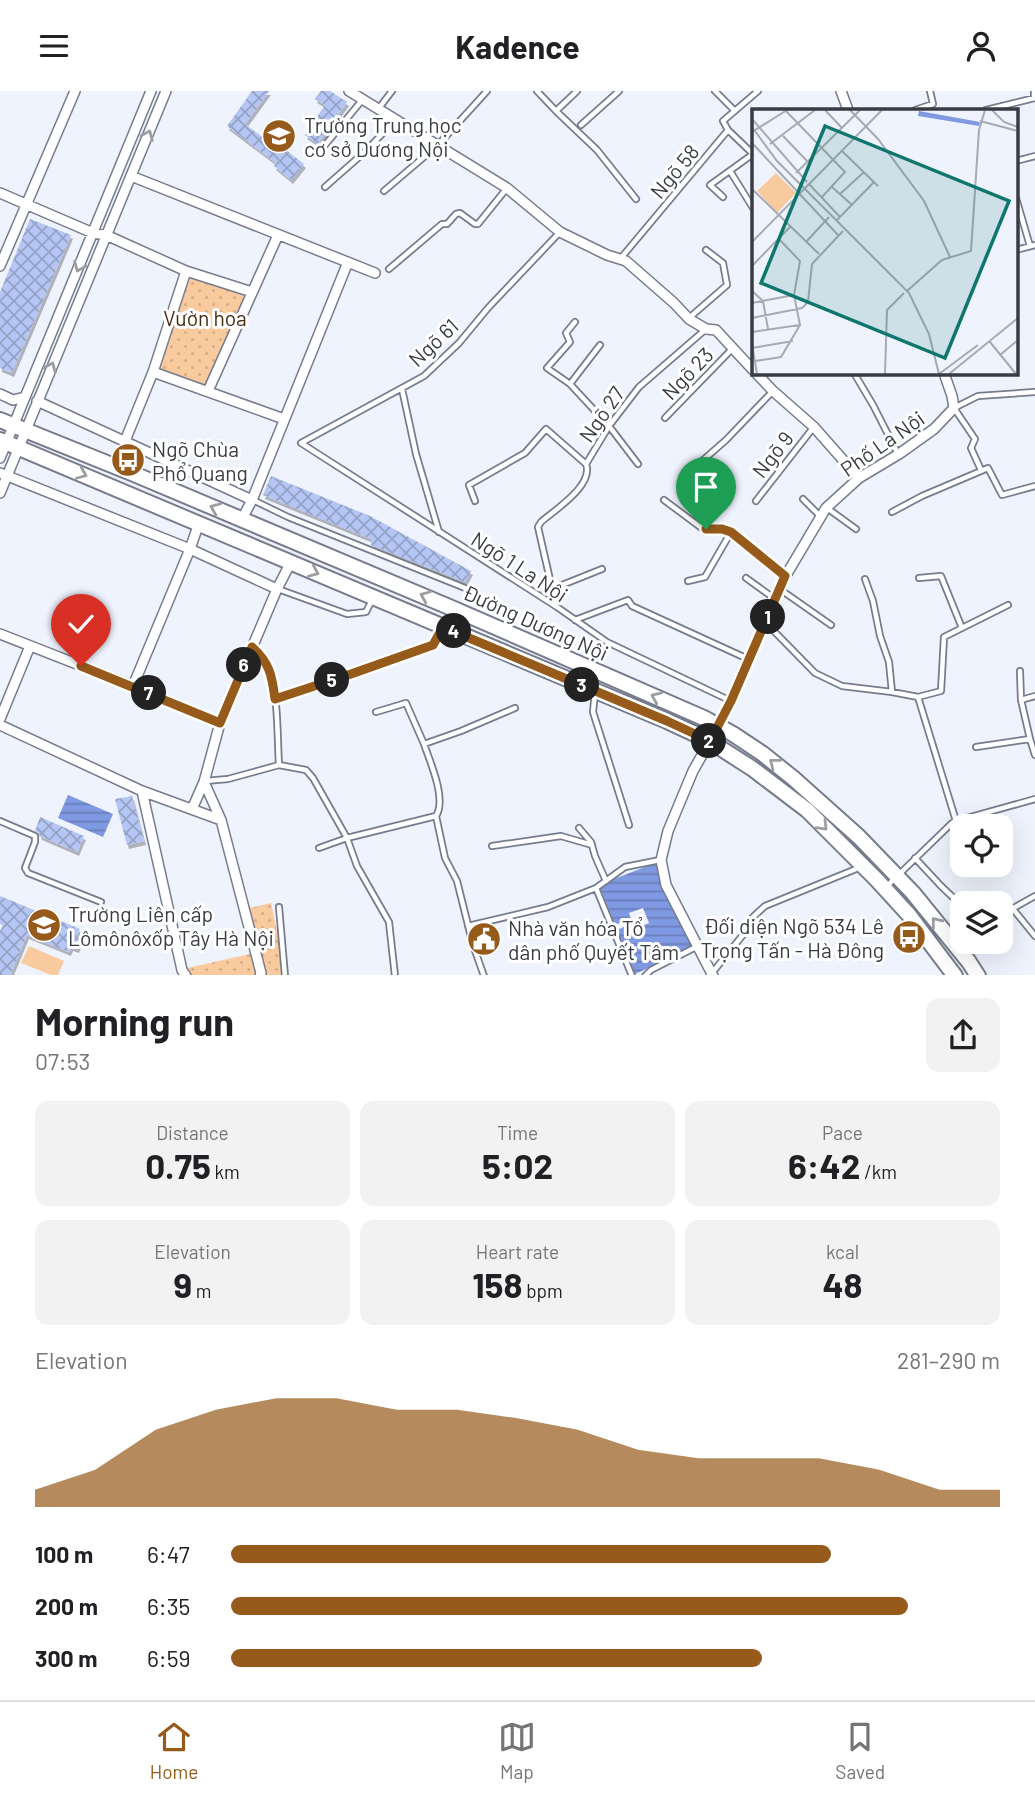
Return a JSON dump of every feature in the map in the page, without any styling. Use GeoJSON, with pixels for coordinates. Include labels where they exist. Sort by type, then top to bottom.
{"type":"FeatureCollection","features":[{"type":"Feature","properties":{"kind":"main road","name":"Đường Dương Nội"},"geometry":{"type":"LineString","coordinates":[[13,426],[454,608],[706,719],[753,747],[793,778],[859,837],[950,931]]}},
{"type":"Feature","properties":{"kind":"main road","name":"Đường Dương Nội"},"geometry":{"type":"LineString","coordinates":[[9,443],[710,741],[753,769],[807,810],[885,888],[955,975]]}},
{"type":"Feature","properties":{"kind":"main road"},"geometry":{"type":"LineString","coordinates":[[710,741],[718,726]]}},
{"type":"Feature","properties":{"kind":"main road","name":"Đường Dương Nội"},"geometry":{"type":"LineString","coordinates":[[966,954],[978,975]]}},
{"type":"Feature","properties":{"kind":"street"},"geometry":{"type":"LineString","coordinates":[[0,266],[75,91]]}},
{"type":"Feature","properties":{"kind":"street"},"geometry":{"type":"LineString","coordinates":[[0,493],[13,426],[151,91]]}},
{"type":"Feature","properties":{"kind":"street"},"geometry":{"type":"LineString","coordinates":[[13,426],[37,401],[166,91]]}},
{"type":"Feature","properties":{"kind":"street"},"geometry":{"type":"LineString","coordinates":[[349,91],[507,188],[560,232],[607,255],[621,258],[674,303],[688,319],[706,329],[716,330],[752,370]]}},
{"type":"Feature","properties":{"kind":"street"},"geometry":{"type":"LineString","coordinates":[[841,91],[848,109]]}},
{"type":"Feature","properties":{"kind":"street"},"geometry":{"type":"LineString","coordinates":[[131,176],[375,273]]}},
{"type":"Feature","properties":{"kind":"street"},"geometry":{"type":"LineString","coordinates":[[0,194],[93,233],[106,235],[186,271],[252,292]]}},
{"type":"Feature","properties":{"kind":"street"},"geometry":{"type":"LineString","coordinates":[[208,391],[278,235]]}},
{"type":"Feature","properties":{"kind":"street"},"geometry":{"type":"LineString","coordinates":[[242,519],[348,262]]}},
{"type":"Feature","properties":{"kind":"street"},"geometry":{"type":"LineString","coordinates":[[125,441],[153,372],[186,271]]}},
{"type":"Feature","properties":{"kind":"street"},"geometry":{"type":"LineString","coordinates":[[153,372],[284,419]]}},
{"type":"Feature","properties":{"kind":"street"},"geometry":{"type":"LineString","coordinates":[[757,375],[814,427],[859,478]]}},
{"type":"Feature","properties":{"kind":"street","name":"Phố La Nội"},"geometry":{"type":"LineString","coordinates":[[718,726],[785,576],[826,508],[859,478],[934,429],[954,408],[945,375]]}},
{"type":"Feature","properties":{"kind":"street"},"geometry":{"type":"LineString","coordinates":[[0,394],[13,400],[25,397]]}},
{"type":"Feature","properties":{"kind":"street"},"geometry":{"type":"LineString","coordinates":[[37,401],[252,500]]}},
{"type":"Feature","properties":{"kind":"street"},"geometry":{"type":"LineString","coordinates":[[0,458],[9,443]]}},
{"type":"Feature","properties":{"kind":"street"},"geometry":{"type":"LineString","coordinates":[[4,475],[190,549],[277,589]]}},
{"type":"Feature","properties":{"kind":"street"},"geometry":{"type":"LineString","coordinates":[[133,686],[199,523]]}},
{"type":"Feature","properties":{"kind":"street"},"geometry":{"type":"LineString","coordinates":[[192,809],[204,782],[220,723],[291,562]]}},
{"type":"Feature","properties":{"kind":"street"},"geometry":{"type":"LineString","coordinates":[[0,634],[220,723]]}},
{"type":"Feature","properties":{"kind":"street"},"geometry":{"type":"LineString","coordinates":[[0,719],[30,646]]}},
{"type":"Feature","properties":{"kind":"street"},"geometry":{"type":"LineString","coordinates":[[0,725],[142,791],[221,820]]}},
{"type":"Feature","properties":{"kind":"street"},"geometry":{"type":"LineString","coordinates":[[710,741],[693,771],[668,831],[661,860],[666,885],[712,974]]}},
{"type":"Feature","properties":{"kind":"street"},"geometry":{"type":"LineString","coordinates":[[204,782],[221,820],[260,975]]}},
{"type":"Feature","properties":{"kind":"street"},"geometry":{"type":"LineString","coordinates":[[142,791],[184,972],[173,975]]}},
{"type":"Feature","properties":{"kind":"lane"},"geometry":{"type":"LineString","coordinates":[[378,109],[392,91]]}},
{"type":"Feature","properties":{"kind":"lane"},"geometry":{"type":"LineString","coordinates":[[384,191],[438,145],[487,91]]}},
{"type":"Feature","properties":{"kind":"lane"},"geometry":{"type":"LineString","coordinates":[[537,91],[597,151],[636,199]]}},
{"type":"Feature","properties":{"kind":"lane"},"geometry":{"type":"LineString","coordinates":[[556,111],[577,91]]}},
{"type":"Feature","properties":{"kind":"lane"},"geometry":{"type":"LineString","coordinates":[[582,125],[620,91]]}},
{"type":"Feature","properties":{"kind":"lane"},"geometry":{"type":"LineString","coordinates":[[715,91],[734,110]]}},
{"type":"Feature","properties":{"kind":"lane"},"geometry":{"type":"LineString","coordinates":[[752,153],[728,130],[723,121],[758,91]]}},
{"type":"Feature","properties":{"kind":"lane"},"geometry":{"type":"LineString","coordinates":[[930,91],[934,107]]}},
{"type":"Feature","properties":{"kind":"lane"},"geometry":{"type":"LineString","coordinates":[[993,109],[1035,98],[1034,91]]}},
{"type":"Feature","properties":{"kind":"lane"},"geometry":{"type":"LineString","coordinates":[[321,150],[363,99]]}},
{"type":"Feature","properties":{"kind":"lane"},"geometry":{"type":"LineString","coordinates":[[325,187],[367,150],[396,119]]}},
{"type":"Feature","properties":{"kind":"lane","name":"Ngõ 58"},"geometry":{"type":"LineString","coordinates":[[621,258],[728,130]]}},
{"type":"Feature","properties":{"kind":"lane"},"geometry":{"type":"LineString","coordinates":[[723,197],[710,185],[752,155]]}},
{"type":"Feature","properties":{"kind":"lane"},"geometry":{"type":"LineString","coordinates":[[1018,160],[1035,156]]}},
{"type":"Feature","properties":{"kind":"lane"},"geometry":{"type":"LineString","coordinates":[[730,171],[752,205]]}},
{"type":"Feature","properties":{"kind":"lane"},"geometry":{"type":"LineString","coordinates":[[389,269],[456,214],[460,213],[478,224],[507,188]]}},
{"type":"Feature","properties":{"kind":"lane"},"geometry":{"type":"LineString","coordinates":[[1018,204],[1033,246]]}},
{"type":"Feature","properties":{"kind":"lane","name":"Ngõ 61"},"geometry":{"type":"LineString","coordinates":[[301,443],[424,376],[459,343],[488,308],[560,232]]}},
{"type":"Feature","properties":{"kind":"lane"},"geometry":{"type":"LineString","coordinates":[[688,319],[727,285],[723,263],[706,250]]}},
{"type":"Feature","properties":{"kind":"lane"},"geometry":{"type":"LineString","coordinates":[[575,322],[566,333],[570,342],[547,369],[570,384],[609,426],[638,464]]}},
{"type":"Feature","properties":{"kind":"lane","name":"Ngõ 27"},"geometry":{"type":"LineString","coordinates":[[475,501],[469,485],[526,453],[546,429],[586,464],[609,426],[639,387],[706,329]]}},
{"type":"Feature","properties":{"kind":"lane"},"geometry":{"type":"LineString","coordinates":[[570,384],[600,345]]}},
{"type":"Feature","properties":{"kind":"lane","name":"Ngõ 23"},"geometry":{"type":"LineString","coordinates":[[665,418],[732,349]]}},
{"type":"Feature","properties":{"kind":"lane"},"geometry":{"type":"LineString","coordinates":[[855,375],[899,454]]}},
{"type":"Feature","properties":{"kind":"lane"},"geometry":{"type":"LineString","coordinates":[[402,389],[415,454],[440,533]]}},
{"type":"Feature","properties":{"kind":"lane"},"geometry":{"type":"LineString","coordinates":[[693,469],[726,440],[773,391]]}},
{"type":"Feature","properties":{"kind":"lane"},"geometry":{"type":"LineString","coordinates":[[981,470],[971,448],[975,439],[954,408],[978,397],[1035,393]]}},
{"type":"Feature","properties":{"kind":"lane","name":"Ngõ 9"},"geometry":{"type":"LineString","coordinates":[[755,501],[814,427]]}},
{"type":"Feature","properties":{"kind":"lane","name":"Ngõ 1 La Nội"},"geometry":{"type":"LineString","coordinates":[[301,443],[607,642],[731,701]]}},
{"type":"Feature","properties":{"kind":"lane"},"geometry":{"type":"LineString","coordinates":[[557,607],[538,527],[583,485],[589,469],[586,464]]}},
{"type":"Feature","properties":{"kind":"lane"},"geometry":{"type":"LineString","coordinates":[[892,512],[988,468],[1002,495],[1035,485]]}},
{"type":"Feature","properties":{"kind":"lane"},"geometry":{"type":"LineString","coordinates":[[803,499],[821,517]]}},
{"type":"Feature","properties":{"kind":"lane"},"geometry":{"type":"LineString","coordinates":[[252,500],[465,588]]}},
{"type":"Feature","properties":{"kind":"lane"},"geometry":{"type":"LineString","coordinates":[[664,501],[703,529],[731,532],[785,576]]}},
{"type":"Feature","properties":{"kind":"lane"},"geometry":{"type":"LineString","coordinates":[[826,508],[856,529]]}},
{"type":"Feature","properties":{"kind":"lane"},"geometry":{"type":"LineString","coordinates":[[688,581],[705,577],[731,532]]}},
{"type":"Feature","properties":{"kind":"lane"},"geometry":{"type":"LineString","coordinates":[[552,589],[602,569]]}},
{"type":"Feature","properties":{"kind":"lane"},"geometry":{"type":"LineString","coordinates":[[919,578],[941,576],[962,628]]}},
{"type":"Feature","properties":{"kind":"lane"},"geometry":{"type":"LineString","coordinates":[[746,577],[776,600]]}},
{"type":"Feature","properties":{"kind":"lane"},"geometry":{"type":"LineString","coordinates":[[865,579],[890,662],[892,692]]}},
{"type":"Feature","properties":{"kind":"lane"},"geometry":{"type":"LineString","coordinates":[[277,589],[347,614],[366,613],[373,597]]}},
{"type":"Feature","properties":{"kind":"lane"},"geometry":{"type":"LineString","coordinates":[[780,590],[831,625]]}},
{"type":"Feature","properties":{"kind":"lane"},"geometry":{"type":"LineString","coordinates":[[576,620],[628,600],[632,606],[748,659]]}},
{"type":"Feature","properties":{"kind":"lane"},"geometry":{"type":"LineString","coordinates":[[766,623],[815,673],[842,686],[918,697],[941,691],[944,637],[1008,605]]}},
{"type":"Feature","properties":{"kind":"lane"},"geometry":{"type":"LineString","coordinates":[[275,699],[433,645],[443,627]]}},
{"type":"Feature","properties":{"kind":"lane"},"geometry":{"type":"LineString","coordinates":[[252,647],[264,657],[272,679],[279,765]]}},
{"type":"Feature","properties":{"kind":"lane"},"geometry":{"type":"LineString","coordinates":[[1020,671],[1021,700],[1035,755]]}},
{"type":"Feature","properties":{"kind":"lane"},"geometry":{"type":"LineString","coordinates":[[595,690],[593,712],[629,825]]}},
{"type":"Feature","properties":{"kind":"lane"},"geometry":{"type":"LineString","coordinates":[[1021,700],[1035,696]]}},
{"type":"Feature","properties":{"kind":"lane"},"geometry":{"type":"LineString","coordinates":[[918,697],[954,814]]}},
{"type":"Feature","properties":{"kind":"lane"},"geometry":{"type":"LineString","coordinates":[[376,712],[406,703],[424,744],[435,773],[439,797],[439,812],[436,816],[445,858],[459,889],[484,975]]}},
{"type":"Feature","properties":{"kind":"lane"},"geometry":{"type":"LineString","coordinates":[[424,744],[515,708]]}},
{"type":"Feature","properties":{"kind":"lane"},"geometry":{"type":"LineString","coordinates":[[976,747],[1030,739]]}},
{"type":"Feature","properties":{"kind":"lane"},"geometry":{"type":"LineString","coordinates":[[204,782],[228,779],[279,765],[306,770],[347,838],[357,866],[389,922],[395,975]]}},
{"type":"Feature","properties":{"kind":"lane"},"geometry":{"type":"LineString","coordinates":[[981,814],[1035,799]]}},
{"type":"Feature","properties":{"kind":"lane"},"geometry":{"type":"LineString","coordinates":[[319,848],[347,838],[436,816]]}},
{"type":"Feature","properties":{"kind":"lane"},"geometry":{"type":"LineString","coordinates":[[0,821],[35,836],[25,867],[28,873],[101,902]]}},
{"type":"Feature","properties":{"kind":"lane"},"geometry":{"type":"LineString","coordinates":[[885,888],[950,826]]}},
{"type":"Feature","properties":{"kind":"lane"},"geometry":{"type":"LineString","coordinates":[[579,828],[589,839],[606,881]]}},
{"type":"Feature","properties":{"kind":"lane"},"geometry":{"type":"LineString","coordinates":[[492,846],[561,836],[592,845]]}},
{"type":"Feature","properties":{"kind":"lane"},"geometry":{"type":"LineString","coordinates":[[915,858],[950,895]]}},
{"type":"Feature","properties":{"kind":"lane"},"geometry":{"type":"LineString","coordinates":[[468,926],[548,907],[596,888],[625,867],[661,860]]}},
{"type":"Feature","properties":{"kind":"lane"},"geometry":{"type":"LineString","coordinates":[[712,974],[751,925],[752,918],[765,906],[862,866]]}},
{"type":"Feature","properties":{"kind":"lane"},"geometry":{"type":"LineString","coordinates":[[596,888],[632,975]]}},
{"type":"Feature","properties":{"kind":"lane"},"geometry":{"type":"LineString","coordinates":[[1035,896],[1013,909],[1035,936]]}},
{"type":"Feature","properties":{"kind":"lane"},"geometry":{"type":"LineString","coordinates":[[279,907],[285,975]]}},
{"type":"Feature","properties":{"kind":"lane"},"geometry":{"type":"LineString","coordinates":[[645,975],[698,946]]}},
{"type":"Feature","properties":{"kind":"green space","name":"Vườn hoa"},"geometry":{"type":"Polygon","coordinates":[[[187,273],[250,293],[207,389],[155,371],[187,273]]]}},
{"type":"Feature","properties":{"kind":"green space"},"geometry":{"type":"Polygon","coordinates":[[[271,903],[285,975],[261,975],[245,909],[271,903]]]}},
{"type":"Feature","properties":{"kind":"green space"},"geometry":{"type":"Polygon","coordinates":[[[29,946],[64,961],[58,975],[51,975],[21,963],[29,946]]]}},
{"type":"Feature","properties":{"kind":"green space"},"geometry":{"type":"Polygon","coordinates":[[[254,953],[259,975],[187,975],[183,969],[254,953]]]}},
{"type":"Feature","properties":{"kind":"water"},"geometry":{"type":"Polygon","coordinates":[[[68,795],[113,814],[103,837],[58,818],[68,795]]]}},
{"type":"Feature","properties":{"kind":"water"},"geometry":{"type":"Polygon","coordinates":[[[660,861],[697,946],[635,974],[617,930],[633,923],[635,929],[649,923],[643,908],[629,913],[631,919],[615,925],[599,885],[660,861]]]}},
{"type":"Feature","properties":{"kind":"building"},"geometry":{"type":"Polygon","coordinates":[[[252,91],[269,91],[245,124],[284,153],[286,150],[304,164],[291,180],[274,166],[276,163],[227,126],[252,91]]]}},
{"type":"Feature","properties":{"kind":"building"},"geometry":{"type":"Polygon","coordinates":[[[321,91],[330,91],[347,102],[318,144],[305,135],[325,105],[315,99],[321,91]]]}},
{"type":"Feature","properties":{"kind":"building"},"geometry":{"type":"Polygon","coordinates":[[[30,219],[71,235],[12,373],[0,368],[0,292],[30,219]]]}},
{"type":"Feature","properties":{"kind":"building"},"geometry":{"type":"Polygon","coordinates":[[[271,476],[370,516],[471,571],[465,582],[371,545],[371,539],[263,495],[271,476]]]}},
{"type":"Feature","properties":{"kind":"building"},"geometry":{"type":"Polygon","coordinates":[[[132,796],[144,841],[127,845],[115,799],[132,796]]]}},
{"type":"Feature","properties":{"kind":"building"},"geometry":{"type":"Polygon","coordinates":[[[40,817],[84,836],[77,852],[40,836],[35,831],[40,817]]]}},
{"type":"Feature","properties":{"kind":"building"},"geometry":{"type":"Polygon","coordinates":[[[0,896],[80,929],[76,937],[81,939],[77,949],[71,947],[69,952],[27,935],[10,975],[0,975],[0,931],[3,925],[0,924],[0,896]]]}},
{"type":"Feature","properties":{"kind":"place","name":"Trường Trung học cơ sở Dương Nội"},"geometry":{"type":"Point","coordinates":[279,136]}},
{"type":"Feature","properties":{"kind":"place","name":"Ngõ Chùa Phổ Quang"},"geometry":{"type":"Point","coordinates":[128,460]}},
{"type":"Feature","properties":{"kind":"place","name":"Trường Liên cấp Lômônôxốp Tây Hà Nội"},"geometry":{"type":"Point","coordinates":[44,925]}},
{"type":"Feature","properties":{"kind":"place","name":"Đối diện Ngõ 534 Lê Trọng Tấn - Hà Đông"},"geometry":{"type":"Point","coordinates":[909,937]}},
{"type":"Feature","properties":{"kind":"place","name":"Nhà văn hóa Tổ dân phố Quyết Tâm"},"geometry":{"type":"Point","coordinates":[484,939]}},
{"type":"Feature","properties":{"kind":"route"},"geometry":{"type":"LineString","coordinates":[[81,666],[220,723],[252,647],[264,657],[272,679],[275,699],[433,645],[443,627],[710,741],[731,701],[785,576],[731,532],[706,529]]}}]}
